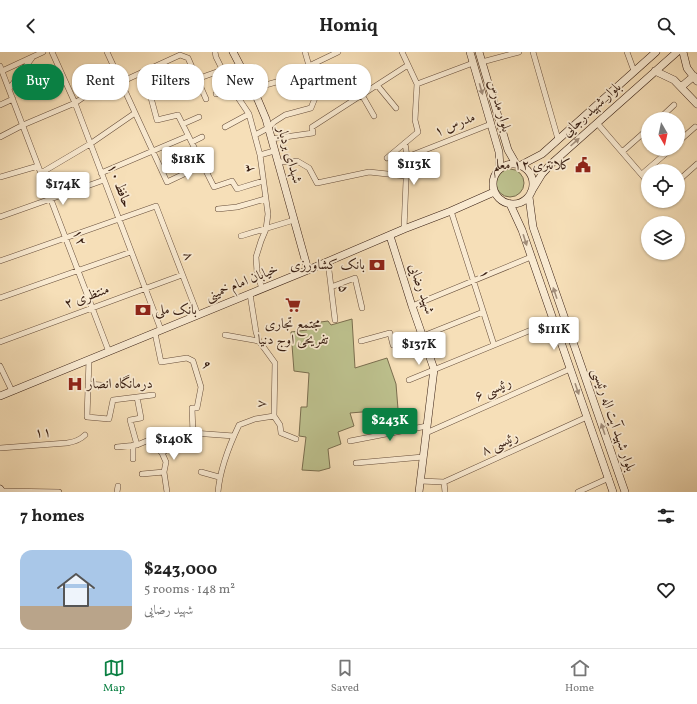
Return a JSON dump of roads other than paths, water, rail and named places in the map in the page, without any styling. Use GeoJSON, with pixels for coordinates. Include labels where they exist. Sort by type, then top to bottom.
{"type":"FeatureCollection","features":[{"type":"Feature","properties":{"kind":"main road","name":"شهدای بردبار"},"geometry":{"type":"LineString","coordinates":[[233,52],[239,64]]}},
{"type":"Feature","properties":{"kind":"main road","name":"بلوار مدرس"},"geometry":{"type":"LineString","coordinates":[[470,52],[499,152],[500,168]]}},
{"type":"Feature","properties":{"kind":"main road","name":"بلوار مدرس"},"geometry":{"type":"LineString","coordinates":[[480,52],[508,150],[518,165]]}},
{"type":"Feature","properties":{"kind":"main road","name":"بلوار شهید رجایی"},"geometry":{"type":"LineString","coordinates":[[518,165],[542,154],[656,52]]}},
{"type":"Feature","properties":{"kind":"main road","name":"بلوار شهید رجایی"},"geometry":{"type":"LineString","coordinates":[[530,194],[542,174],[551,164],[676,52]]}},
{"type":"Feature","properties":{"kind":"main road"},"geometry":{"type":"LineString","coordinates":[[681,87],[695,78],[687,68],[683,52]]}},
{"type":"Feature","properties":{"kind":"main road"},"geometry":{"type":"LineString","coordinates":[[655,71],[674,80],[697,104]]}},
{"type":"Feature","properties":{"kind":"main road","name":"شهدای بردبار"},"geometry":{"type":"LineString","coordinates":[[257,100],[268,128],[308,270]]}},
{"type":"Feature","properties":{"kind":"main road"},"geometry":{"type":"LineString","coordinates":[[588,112],[597,123]]}},
{"type":"Feature","properties":{"kind":"main road"},"geometry":{"type":"LineString","coordinates":[[505,165],[518,165],[529,172],[532,176],[533,182],[530,194],[520,203],[510,204],[500,200],[494,192],[492,181],[500,168],[505,165]]}},
{"type":"Feature","properties":{"kind":"main road","name":"خیابان امام خمینی"},"geometry":{"type":"LineString","coordinates":[[0,396],[328,262],[404,229],[451,212],[494,192]]}},
{"type":"Feature","properties":{"kind":"main road","name":"بلوار شهید آیت اله رئیسی"},"geometry":{"type":"LineString","coordinates":[[530,194],[533,228],[625,492]]}},
{"type":"Feature","properties":{"kind":"main road","name":"بلوار شهید آیت اله رئیسی"},"geometry":{"type":"LineString","coordinates":[[510,204],[522,230],[613,492]]}},
{"type":"Feature","properties":{"kind":"main road","name":"شهید رضایی"},"geometry":{"type":"LineString","coordinates":[[390,236],[434,369],[419,492]]}},
{"type":"Feature","properties":{"kind":"main road"},"geometry":{"type":"LineString","coordinates":[[599,452],[610,449]]}},
{"type":"Feature","properties":{"kind":"street"},"geometry":{"type":"LineString","coordinates":[[1,73],[43,52]]}},
{"type":"Feature","properties":{"kind":"street","name":"حافظ ۱۰"},"geometry":{"type":"LineString","coordinates":[[52,52],[75,103],[146,289],[158,332]]}},
{"type":"Feature","properties":{"kind":"street"},"geometry":{"type":"LineString","coordinates":[[107,52],[112,64]]}},
{"type":"Feature","properties":{"kind":"street","name":"۳"},"geometry":{"type":"LineString","coordinates":[[215,52],[219,64]]}},
{"type":"Feature","properties":{"kind":"street"},"geometry":{"type":"LineString","coordinates":[[305,52],[308,64]]}},
{"type":"Feature","properties":{"kind":"street"},"geometry":{"type":"LineString","coordinates":[[313,64],[338,52]]}},
{"type":"Feature","properties":{"kind":"street"},"geometry":{"type":"LineString","coordinates":[[387,158],[418,132],[415,120],[417,84],[402,52]]}},
{"type":"Feature","properties":{"kind":"street"},"geometry":{"type":"LineString","coordinates":[[482,62],[519,52]]}},
{"type":"Feature","properties":{"kind":"street"},"geometry":{"type":"LineString","coordinates":[[533,52],[558,139]]}},
{"type":"Feature","properties":{"kind":"street"},"geometry":{"type":"LineString","coordinates":[[628,52],[634,71]]}},
{"type":"Feature","properties":{"kind":"street"},"geometry":{"type":"LineString","coordinates":[[160,64],[180,54],[188,58],[191,64]]}},
{"type":"Feature","properties":{"kind":"street"},"geometry":{"type":"LineString","coordinates":[[9,89],[32,57]]}},
{"type":"Feature","properties":{"kind":"street"},"geometry":{"type":"LineString","coordinates":[[417,84],[473,63]]}},
{"type":"Feature","properties":{"kind":"street"},"geometry":{"type":"LineString","coordinates":[[371,89],[408,65]]}},
{"type":"Feature","properties":{"kind":"street","name":"۱۲"},"geometry":{"type":"LineString","coordinates":[[1,73],[12,96]]}},
{"type":"Feature","properties":{"kind":"street"},"geometry":{"type":"LineString","coordinates":[[377,85],[396,108]]}},
{"type":"Feature","properties":{"kind":"street"},"geometry":{"type":"LineString","coordinates":[[204,95],[206,99]]}},
{"type":"Feature","properties":{"kind":"street"},"geometry":{"type":"LineString","coordinates":[[0,106],[12,100]]}},
{"type":"Feature","properties":{"kind":"street","name":"۱۲"},"geometry":{"type":"LineString","coordinates":[[13,100],[109,352]]}},
{"type":"Feature","properties":{"kind":"street"},"geometry":{"type":"LineString","coordinates":[[0,137],[79,100]]}},
{"type":"Feature","properties":{"kind":"street"},"geometry":{"type":"LineString","coordinates":[[129,100],[167,182],[203,165]]}},
{"type":"Feature","properties":{"kind":"street"},"geometry":{"type":"LineString","coordinates":[[152,100],[157,120],[178,115],[214,187],[232,181],[237,189],[263,182]]}},
{"type":"Feature","properties":{"kind":"street","name":"۳"},"geometry":{"type":"LineString","coordinates":[[240,100],[249,114],[260,155],[268,214],[266,229],[256,257],[257,272],[262,289]]}},
{"type":"Feature","properties":{"kind":"street"},"geometry":{"type":"LineString","coordinates":[[255,135],[268,128],[285,115],[311,108],[314,100]]}},
{"type":"Feature","properties":{"kind":"street"},"geometry":{"type":"LineString","coordinates":[[271,139],[313,133],[312,126],[354,100]]}},
{"type":"Feature","properties":{"kind":"street"},"geometry":{"type":"LineString","coordinates":[[365,100],[374,116]]}},
{"type":"Feature","properties":{"kind":"street"},"geometry":{"type":"LineString","coordinates":[[666,112],[674,105]]}},
{"type":"Feature","properties":{"kind":"street"},"geometry":{"type":"LineString","coordinates":[[41,173],[90,144],[135,113]]}},
{"type":"Feature","properties":{"kind":"street"},"geometry":{"type":"LineString","coordinates":[[225,127],[249,114]]}},
{"type":"Feature","properties":{"kind":"street"},"geometry":{"type":"LineString","coordinates":[[183,124],[199,117]]}},
{"type":"Feature","properties":{"kind":"street"},"geometry":{"type":"LineString","coordinates":[[597,123],[641,173]]}},
{"type":"Feature","properties":{"kind":"street","name":"مدرس ۱"},"geometry":{"type":"LineString","coordinates":[[407,157],[490,124]]}},
{"type":"Feature","properties":{"kind":"street"},"geometry":{"type":"LineString","coordinates":[[685,136],[695,127]]}},
{"type":"Feature","properties":{"kind":"street"},"geometry":{"type":"LineString","coordinates":[[622,152],[641,135]]}},
{"type":"Feature","properties":{"kind":"street"},"geometry":{"type":"LineString","coordinates":[[101,173],[188,136]]}},
{"type":"Feature","properties":{"kind":"street"},"geometry":{"type":"LineString","coordinates":[[192,142],[202,137]]}},
{"type":"Feature","properties":{"kind":"street"},"geometry":{"type":"LineString","coordinates":[[404,229],[407,157],[405,143]]}},
{"type":"Feature","properties":{"kind":"street"},"geometry":{"type":"LineString","coordinates":[[260,155],[274,151]]}},
{"type":"Feature","properties":{"kind":"street"},"geometry":{"type":"LineString","coordinates":[[654,164],[663,156]]}},
{"type":"Feature","properties":{"kind":"street"},"geometry":{"type":"LineString","coordinates":[[278,162],[297,161],[309,168],[317,182],[369,172],[406,176]]}},
{"type":"Feature","properties":{"kind":"street"},"geometry":{"type":"LineString","coordinates":[[685,175],[697,164]]}},
{"type":"Feature","properties":{"kind":"street"},"geometry":{"type":"LineString","coordinates":[[0,177],[38,166]]}},
{"type":"Feature","properties":{"kind":"street"},"geometry":{"type":"LineString","coordinates":[[0,217],[104,180]]}},
{"type":"Feature","properties":{"kind":"street"},"geometry":{"type":"LineString","coordinates":[[218,209],[237,207],[266,199]]}},
{"type":"Feature","properties":{"kind":"street","name":"۸"},"geometry":{"type":"LineString","coordinates":[[119,219],[156,206],[198,315]]}},
{"type":"Feature","properties":{"kind":"street","name":"۱"},"geometry":{"type":"LineString","coordinates":[[451,212],[494,345]]}},
{"type":"Feature","properties":{"kind":"street"},"geometry":{"type":"LineString","coordinates":[[0,261],[119,219]]}},
{"type":"Feature","properties":{"kind":"street"},"geometry":{"type":"LineString","coordinates":[[241,236],[294,220]]}},
{"type":"Feature","properties":{"kind":"street"},"geometry":{"type":"LineString","coordinates":[[0,298],[131,252]]}},
{"type":"Feature","properties":{"kind":"street"},"geometry":{"type":"LineString","coordinates":[[412,306],[531,257]]}},
{"type":"Feature","properties":{"kind":"street","name":"۵"},"geometry":{"type":"LineString","coordinates":[[328,262],[335,320]]}},
{"type":"Feature","properties":{"kind":"street","name":"منتظری ۲"},"geometry":{"type":"LineString","coordinates":[[0,342],[182,275]]}},
{"type":"Feature","properties":{"kind":"street"},"geometry":{"type":"LineString","coordinates":[[331,287],[355,278],[362,308]]}},
{"type":"Feature","properties":{"kind":"street","name":"۷"},"geometry":{"type":"LineString","coordinates":[[218,492],[219,477],[239,425],[255,419],[274,416],[275,364],[259,341],[256,332],[250,294]]}},
{"type":"Feature","properties":{"kind":"street"},"geometry":{"type":"LineString","coordinates":[[361,341],[390,333],[393,345],[483,312]]}},
{"type":"Feature","properties":{"kind":"street"},"geometry":{"type":"LineString","coordinates":[[409,380],[553,320]]}},
{"type":"Feature","properties":{"kind":"street","name":"۹"},"geometry":{"type":"LineString","coordinates":[[158,332],[161,362],[186,358],[193,361],[201,387],[197,408],[192,408],[193,433]]}},
{"type":"Feature","properties":{"kind":"street"},"geometry":{"type":"LineString","coordinates":[[225,335],[259,341]]}},
{"type":"Feature","properties":{"kind":"street"},"geometry":{"type":"LineString","coordinates":[[89,360],[86,417],[110,419],[113,400],[153,395]]}},
{"type":"Feature","properties":{"kind":"street"},"geometry":{"type":"LineString","coordinates":[[0,366],[12,391]]}},
{"type":"Feature","properties":{"kind":"street","name":"رئیسی ۶"},"geometry":{"type":"LineString","coordinates":[[350,441],[427,429],[570,369]]}},
{"type":"Feature","properties":{"kind":"street"},"geometry":{"type":"LineString","coordinates":[[88,384],[101,385]]}},
{"type":"Feature","properties":{"kind":"street"},"geometry":{"type":"LineString","coordinates":[[133,459],[135,445],[130,420],[141,418],[137,397]]}},
{"type":"Feature","properties":{"kind":"street"},"geometry":{"type":"LineString","coordinates":[[274,416],[280,425],[281,433],[296,439]]}},
{"type":"Feature","properties":{"kind":"street","name":"رئیسی ۸"},"geometry":{"type":"LineString","coordinates":[[420,481],[444,482],[587,417]]}},
{"type":"Feature","properties":{"kind":"street"},"geometry":{"type":"LineString","coordinates":[[162,453],[174,445],[183,432],[234,436]]}},
{"type":"Feature","properties":{"kind":"street","name":"۱۱"},"geometry":{"type":"LineString","coordinates":[[0,448],[67,443],[78,440],[85,435]]}},
{"type":"Feature","properties":{"kind":"street"},"geometry":{"type":"LineString","coordinates":[[117,447],[135,445],[149,440],[162,453],[166,462],[164,472],[167,492]]}},
{"type":"Feature","properties":{"kind":"street"},"geometry":{"type":"LineString","coordinates":[[356,463],[423,457]]}},
{"type":"Feature","properties":{"kind":"street"},"geometry":{"type":"LineString","coordinates":[[142,474],[164,472]]}},
{"type":"Feature","properties":{"kind":"street"},"geometry":{"type":"LineString","coordinates":[[201,472],[219,477]]}},
{"type":"Feature","properties":{"kind":"street"},"geometry":{"type":"LineString","coordinates":[[578,492],[609,478]]}},
{"type":"Feature","properties":{"kind":"street"},"geometry":{"type":"LineString","coordinates":[[444,482],[445,492]]}},
{"type":"Feature","properties":{"kind":"street"},"geometry":{"type":"LineString","coordinates":[[117,492],[118,486]]}},
{"type":"Feature","properties":{"kind":"street"},"geometry":{"type":"LineString","coordinates":[[1,490],[59,492]]}},
{"type":"Feature","properties":{"kind":"place","name":"کلانتری ۱۲ معلم"},"geometry":{"type":"Point","coordinates":[583,165]}},
{"type":"Feature","properties":{"kind":"place","name":"بانک کشاورزی"},"geometry":{"type":"Point","coordinates":[377,265]}},
{"type":"Feature","properties":{"kind":"place","name":"مجتمع تجاری تفریحی اوج دنیا"},"geometry":{"type":"Point","coordinates":[293,305]}},
{"type":"Feature","properties":{"kind":"place","name":"بانک ملی"},"geometry":{"type":"Point","coordinates":[143,310]}},
{"type":"Feature","properties":{"kind":"place","name":"درمانگاه انصار"},"geometry":{"type":"Point","coordinates":[75,384]}}]}
